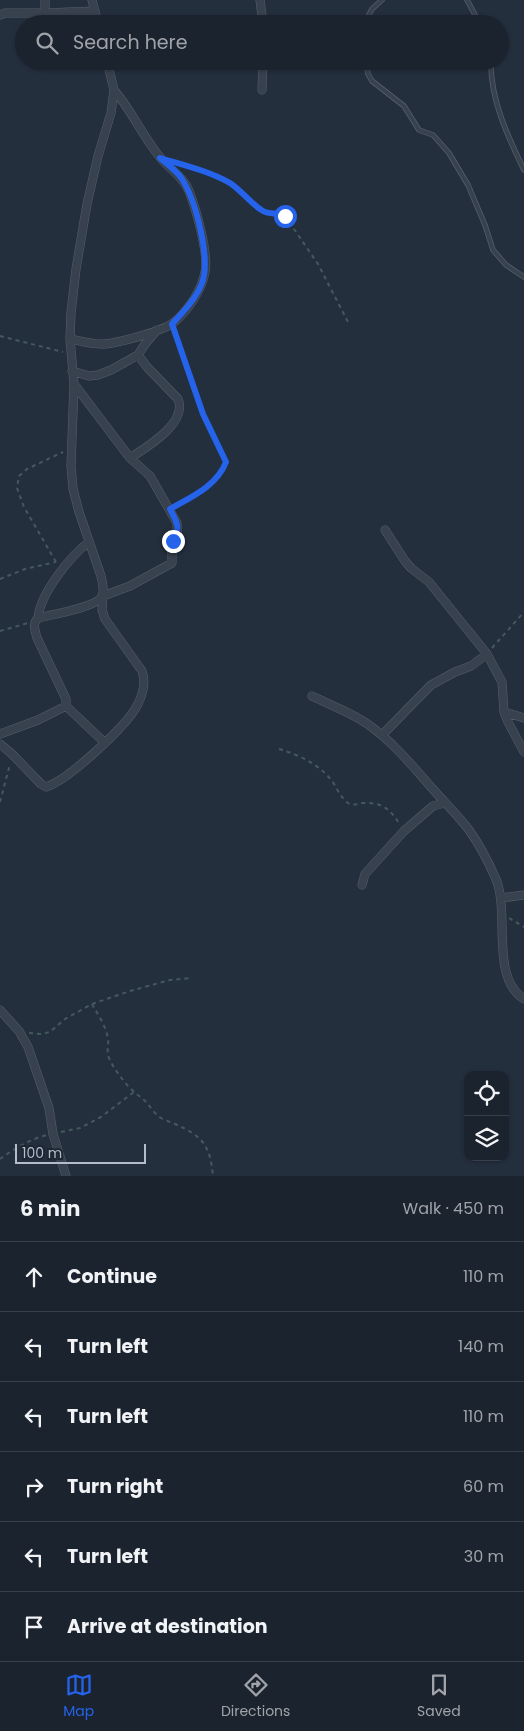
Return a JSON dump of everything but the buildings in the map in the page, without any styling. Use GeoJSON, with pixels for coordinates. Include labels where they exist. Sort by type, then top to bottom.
{"type":"FeatureCollection","features":[{"type":"Feature","properties":{"kind":"street"},"geometry":{"type":"LineString","coordinates":[[45,0],[45,14]]}},
{"type":"Feature","properties":{"kind":"street"},"geometry":{"type":"LineString","coordinates":[[92,0],[96,15]]}},
{"type":"Feature","properties":{"kind":"street"},"geometry":{"type":"LineString","coordinates":[[260,0],[262,15]]}},
{"type":"Feature","properties":{"kind":"street"},"geometry":{"type":"LineString","coordinates":[[0,15],[14,12],[45,14],[95,11]]}},
{"type":"Feature","properties":{"kind":"street"},"geometry":{"type":"LineString","coordinates":[[0,744],[41,784],[46,787],[52,785],[71,772],[129,717],[137,705],[145,681],[142,671],[105,619],[102,610],[103,586],[101,576],[73,489],[74,384],[70,354],[71,313],[87,204],[98,156],[111,113],[114,90],[109,70]]}},
{"type":"Feature","properties":{"kind":"street"},"geometry":{"type":"LineString","coordinates":[[262,90],[263,70]]}},
{"type":"Feature","properties":{"kind":"street"},"geometry":{"type":"LineString","coordinates":[[70,339],[94,344],[105,344],[172,324],[186,309],[202,285],[206,271],[202,238],[188,190],[181,177],[160,158],[132,112],[114,90]]}},
{"type":"Feature","properties":{"kind":"street"},"geometry":{"type":"LineString","coordinates":[[72,371],[89,376],[98,375],[138,355],[144,344],[157,330]]}},
{"type":"Feature","properties":{"kind":"street"},"geometry":{"type":"LineString","coordinates":[[130,458],[152,444],[165,432],[176,418],[181,405],[178,398],[147,368],[138,355]]}},
{"type":"Feature","properties":{"kind":"street"},"geometry":{"type":"LineString","coordinates":[[37,620],[80,608],[103,596],[130,586],[172,563],[172,544],[178,530],[177,523],[170,509],[150,476],[130,458],[74,384]]}},
{"type":"Feature","properties":{"kind":"street"},"geometry":{"type":"LineString","coordinates":[[385,530],[405,561],[429,582],[487,654],[502,682],[504,712],[524,752]]}},
{"type":"Feature","properties":{"kind":"street"},"geometry":{"type":"LineString","coordinates":[[89,542],[72,556],[41,604],[34,629],[66,699],[66,706],[104,742]]}},
{"type":"Feature","properties":{"kind":"street"},"geometry":{"type":"LineString","coordinates":[[382,735],[431,685],[471,666],[487,654]]}},
{"type":"Feature","properties":{"kind":"street"},"geometry":{"type":"LineString","coordinates":[[312,696],[348,712],[382,735],[469,830],[496,877],[501,898],[504,956],[507,974],[514,990],[524,999]]}},
{"type":"Feature","properties":{"kind":"street"},"geometry":{"type":"LineString","coordinates":[[0,734],[38,720],[66,706]]}},
{"type":"Feature","properties":{"kind":"street"},"geometry":{"type":"LineString","coordinates":[[504,712],[524,718]]}},
{"type":"Feature","properties":{"kind":"street"},"geometry":{"type":"LineString","coordinates":[[362,885],[365,874],[404,831],[434,806],[445,803]]}},
{"type":"Feature","properties":{"kind":"street"},"geometry":{"type":"LineString","coordinates":[[501,898],[524,895]]}},
{"type":"Feature","properties":{"kind":"street"},"geometry":{"type":"LineString","coordinates":[[2,1013],[19,1031],[28,1047],[49,1108],[53,1134],[66,1176]]}},
{"type":"Feature","properties":{"kind":"lane"},"geometry":{"type":"LineString","coordinates":[[369,15],[372,9],[382,0]]}},
{"type":"Feature","properties":{"kind":"lane"},"geometry":{"type":"LineString","coordinates":[[467,0],[475,15]]}},
{"type":"Feature","properties":{"kind":"lane"},"geometry":{"type":"LineString","coordinates":[[367,70],[372,81],[404,106],[419,130],[433,135],[449,153],[468,185],[485,225],[493,250],[506,265],[524,277]]}},
{"type":"Feature","properties":{"kind":"lane"},"geometry":{"type":"LineString","coordinates":[[492,70],[499,112],[524,170]]}},
{"type":"Feature","properties":{"kind":"path"},"geometry":{"type":"LineString","coordinates":[[177,164],[229,183],[242,192],[258,208],[266,212],[285,216],[318,264],[348,322]]}},
{"type":"Feature","properties":{"kind":"path"},"geometry":{"type":"LineString","coordinates":[[170,509],[213,482],[222,472],[226,462],[203,414],[172,324]]}},
{"type":"Feature","properties":{"kind":"path"},"geometry":{"type":"LineString","coordinates":[[0,336],[70,354]]}},
{"type":"Feature","properties":{"kind":"path"},"geometry":{"type":"LineString","coordinates":[[0,579],[25,569],[56,562],[24,507],[17,488],[19,476],[27,469],[72,447]]}},
{"type":"Feature","properties":{"kind":"path"},"geometry":{"type":"LineString","coordinates":[[487,654],[524,612]]}},
{"type":"Feature","properties":{"kind":"path"},"geometry":{"type":"LineString","coordinates":[[0,631],[37,620]]}},
{"type":"Feature","properties":{"kind":"path"},"geometry":{"type":"LineString","coordinates":[[279,749],[299,755],[315,765],[330,778],[341,797],[348,803],[352,805],[363,803],[377,804],[391,811],[404,831]]}},
{"type":"Feature","properties":{"kind":"path"},"geometry":{"type":"LineString","coordinates":[[0,802],[4,794],[12,754]]}},
{"type":"Feature","properties":{"kind":"path"},"geometry":{"type":"LineString","coordinates":[[501,914],[524,927]]}},
{"type":"Feature","properties":{"kind":"path"},"geometry":{"type":"LineString","coordinates":[[19,1031],[41,1034],[50,1032],[65,1019],[92,1004],[170,980],[192,978]]}},
{"type":"Feature","properties":{"kind":"path"},"geometry":{"type":"LineString","coordinates":[[92,1004],[103,1023],[108,1039],[107,1051],[109,1059],[129,1087],[144,1100],[155,1114],[162,1119],[176,1124],[202,1141],[210,1156],[213,1176]]}},
{"type":"Feature","properties":{"kind":"path"},"geometry":{"type":"LineString","coordinates":[[0,1158],[39,1137],[80,1128],[102,1117],[134,1092]]}},
{"type":"Feature","properties":{"kind":"route"},"geometry":{"type":"LineString","coordinates":[[173,541],[178,530],[177,523],[170,509],[192,497],[213,482],[222,472],[226,462],[203,414],[172,324],[186,309],[202,285],[206,271],[202,238],[188,190],[181,177],[160,158],[229,183],[242,192],[258,208],[266,212],[285,216]]}}]}
